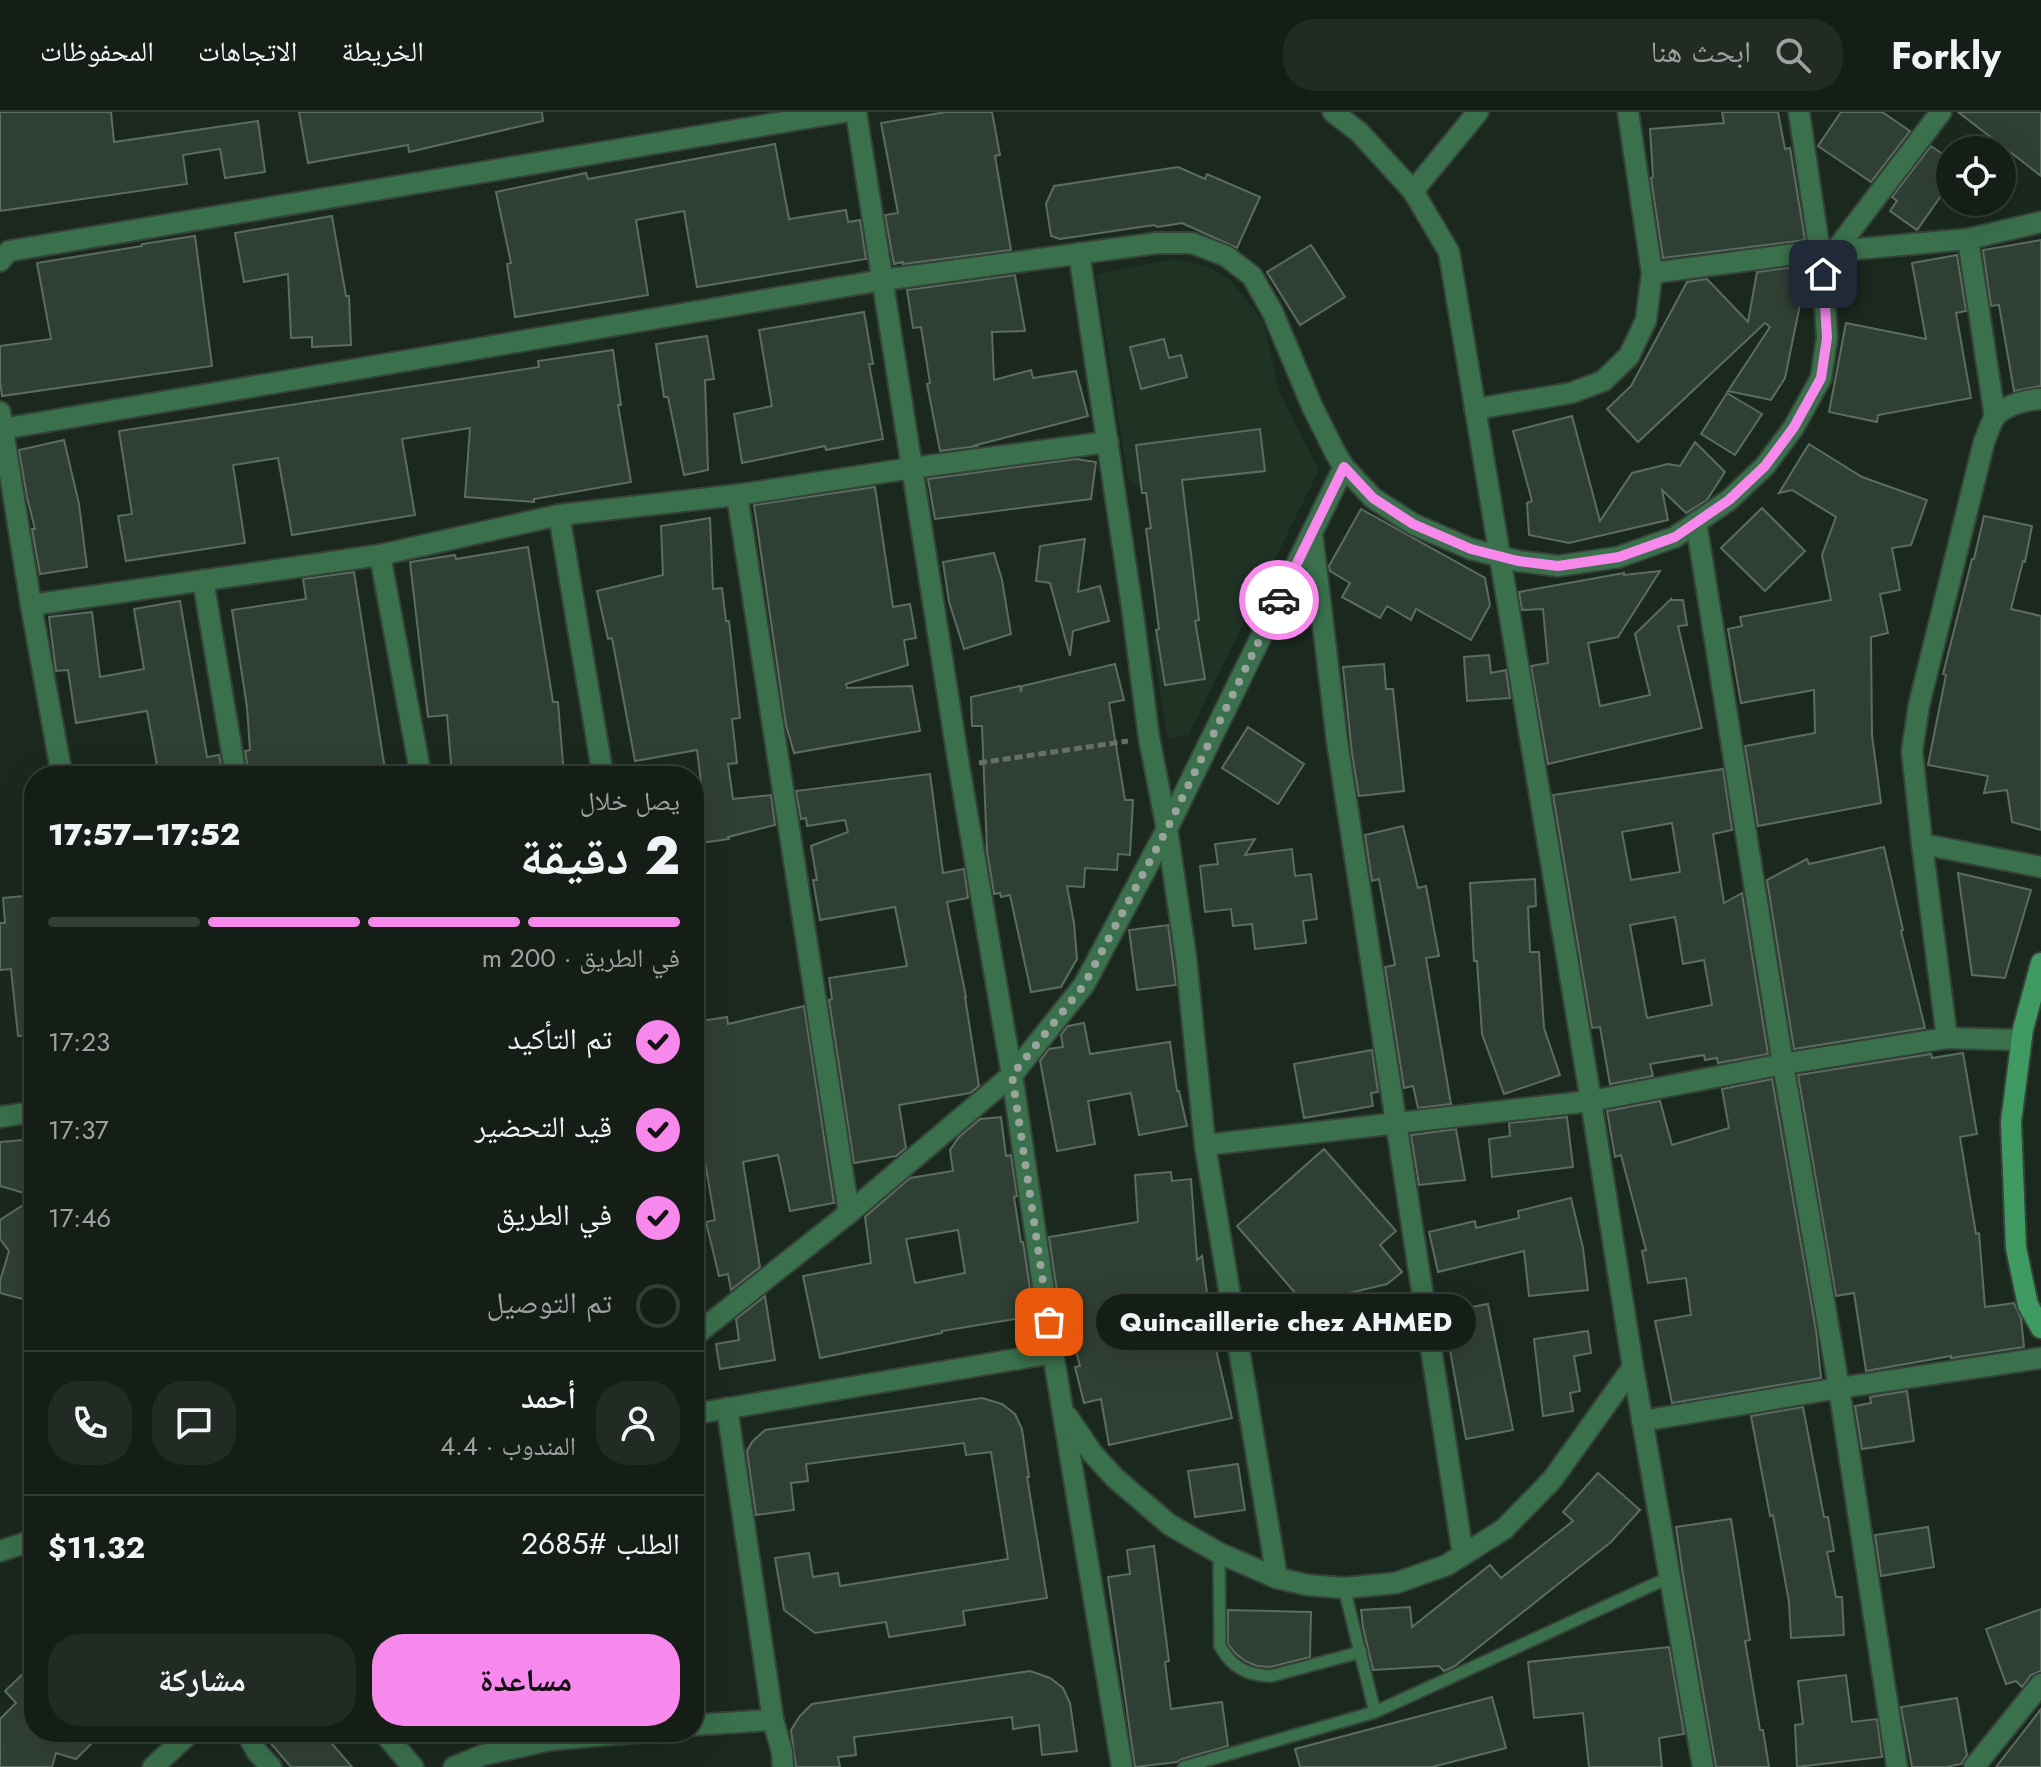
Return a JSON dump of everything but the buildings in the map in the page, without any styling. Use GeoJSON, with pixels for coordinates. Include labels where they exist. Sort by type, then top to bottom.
{"type":"FeatureCollection","features":[{"type":"Feature","properties":{"kind":"main road"},"geometry":{"type":"LineString","coordinates":[[2041,963],[2023,1029],[2011,1122],[2016,1248],[2028,1305],[2041,1328]]}},
{"type":"Feature","properties":{"kind":"street"},"geometry":{"type":"LineString","coordinates":[[0,261],[9,251],[844,112]]}},
{"type":"Feature","properties":{"kind":"street"},"geometry":{"type":"LineString","coordinates":[[856,112],[959,766],[1012,1075],[1053,1353],[1122,1767]]}},
{"type":"Feature","properties":{"kind":"street"},"geometry":{"type":"LineString","coordinates":[[1333,112],[1359,132],[1413,191],[1449,252],[1642,1421],[1703,1767]]}},
{"type":"Feature","properties":{"kind":"street"},"geometry":{"type":"LineString","coordinates":[[1413,191],[1478,112]]}},
{"type":"Feature","properties":{"kind":"street"},"geometry":{"type":"LineString","coordinates":[[1475,409],[1571,393],[1603,381],[1629,356],[1646,320],[1652,273],[1628,112]]}},
{"type":"Feature","properties":{"kind":"street"},"geometry":{"type":"LineString","coordinates":[[60,766],[1,420],[883,280],[1157,243],[1192,243],[1226,256],[1252,276],[1273,313],[1312,406],[1344,467],[1373,498],[1413,524],[1471,549],[1518,561],[1558,566],[1619,557],[1675,537],[1729,500],[1765,466],[1794,427],[1821,378],[1827,338],[1823,274],[1827,251],[1799,112]]}},
{"type":"Feature","properties":{"kind":"street"},"geometry":{"type":"LineString","coordinates":[[1827,251],[1941,112]]}},
{"type":"Feature","properties":{"kind":"street"},"geometry":{"type":"LineString","coordinates":[[1652,273],[1827,251],[1968,239],[2041,222]]}},
{"type":"Feature","properties":{"kind":"street"},"geometry":{"type":"LineString","coordinates":[[1968,239],[1995,417]]}},
{"type":"Feature","properties":{"kind":"street"},"geometry":{"type":"LineString","coordinates":[[1079,253],[1149,738],[1167,829],[1186,958],[1205,1145],[1277,1578]]}},
{"type":"Feature","properties":{"kind":"street"},"geometry":{"type":"LineString","coordinates":[[1947,1038],[1912,751],[1919,705],[1984,442],[1995,417],[2007,407],[2041,399]]}},
{"type":"Feature","properties":{"kind":"street"},"geometry":{"type":"LineString","coordinates":[[31,605],[380,555],[559,515],[737,495],[1108,442]]}},
{"type":"Feature","properties":{"kind":"street"},"geometry":{"type":"LineString","coordinates":[[704,1325],[849,1213],[1012,1075],[1084,985],[1167,829],[1344,467]]}},
{"type":"Feature","properties":{"kind":"street"},"geometry":{"type":"LineString","coordinates":[[737,495],[849,1213]]}},
{"type":"Feature","properties":{"kind":"street"},"geometry":{"type":"LineString","coordinates":[[559,515],[601,766]]}},
{"type":"Feature","properties":{"kind":"street"},"geometry":{"type":"LineString","coordinates":[[1696,522],[1783,1064],[1839,1388],[1897,1767]]}},
{"type":"Feature","properties":{"kind":"street"},"geometry":{"type":"LineString","coordinates":[[1312,533],[1337,741],[1463,1555]]}},
{"type":"Feature","properties":{"kind":"street"},"geometry":{"type":"LineString","coordinates":[[380,555],[419,766]]}},
{"type":"Feature","properties":{"kind":"street"},"geometry":{"type":"LineString","coordinates":[[203,580],[234,766]]}},
{"type":"Feature","properties":{"kind":"street"},"geometry":{"type":"LineString","coordinates":[[1922,844],[2041,867]]}},
{"type":"Feature","properties":{"kind":"street"},"geometry":{"type":"LineString","coordinates":[[1205,1145],[1591,1101],[1783,1064],[1947,1038],[2021,1040]]}},
{"type":"Feature","properties":{"kind":"street"},"geometry":{"type":"LineString","coordinates":[[0,1117],[24,1113]]}},
{"type":"Feature","properties":{"kind":"street"},"geometry":{"type":"LineString","coordinates":[[704,1412],[1053,1353]]}},
{"type":"Feature","properties":{"kind":"street"},"geometry":{"type":"LineString","coordinates":[[1642,1421],[2041,1358]]}},
{"type":"Feature","properties":{"kind":"street"},"geometry":{"type":"LineString","coordinates":[[1063,1411],[1093,1454],[1115,1478],[1170,1525],[1219,1553],[1277,1578],[1307,1585],[1344,1588],[1396,1583],[1447,1565],[1504,1529],[1552,1480],[1633,1367]]}},
{"type":"Feature","properties":{"kind":"street"},"geometry":{"type":"LineString","coordinates":[[727,1408],[773,1720],[783,1767]]}},
{"type":"Feature","properties":{"kind":"street"},"geometry":{"type":"LineString","coordinates":[[0,1551],[24,1543]]}},
{"type":"Feature","properties":{"kind":"street"},"geometry":{"type":"LineString","coordinates":[[1974,1767],[2041,1684]]}},
{"type":"Feature","properties":{"kind":"street"},"geometry":{"type":"LineString","coordinates":[[704,1724],[773,1720]]}},
{"type":"Feature","properties":{"kind":"street"},"geometry":{"type":"LineString","coordinates":[[153,1767],[180,1742]]}},
{"type":"Feature","properties":{"kind":"street"},"geometry":{"type":"LineString","coordinates":[[252,1742],[271,1767]]}},
{"type":"Feature","properties":{"kind":"street"},"geometry":{"type":"LineString","coordinates":[[392,1742],[413,1767]]}},
{"type":"Feature","properties":{"kind":"street"},"geometry":{"type":"LineString","coordinates":[[454,1767],[483,1755],[541,1742]]}},
{"type":"Feature","properties":{"kind":"lane"},"geometry":{"type":"LineString","coordinates":[[1219,1553],[1220,1646],[1227,1660],[1240,1669],[1271,1676],[1361,1652]]}},
{"type":"Feature","properties":{"kind":"lane"},"geometry":{"type":"LineString","coordinates":[[1184,1767],[1375,1712],[1670,1577]]}},
{"type":"Feature","properties":{"kind":"lane"},"geometry":{"type":"LineString","coordinates":[[1344,1588],[1375,1712]]}},
{"type":"Feature","properties":{"kind":"path"},"geometry":{"type":"LineString","coordinates":[[959,766],[1149,738]]}},
{"type":"Feature","properties":{"kind":"shaded area"},"geometry":{"type":"Polygon","coordinates":[[[1174,259],[1207,266],[1229,279],[1264,324],[1279,392],[1319,470],[1189,734],[1168,739],[1152,639],[1164,627],[1145,492],[1128,479],[1096,274],[1174,259]]]}},
{"type":"Feature","properties":{"kind":"way so far"},"geometry":{"type":"LineString","coordinates":[[1049,1322],[1012,1075],[1084,985],[1167,829],[1279,600]]}},
{"type":"Feature","properties":{"kind":"place","name":"Quincaillerie chez AHMED"},"geometry":{"type":"Point","coordinates":[1049,1322]}},
{"type":"Feature","properties":{"kind":"route"},"geometry":{"type":"LineString","coordinates":[[1279,600],[1344,467],[1373,498],[1413,524],[1471,549],[1518,561],[1558,566],[1619,557],[1675,537],[1729,500],[1765,466],[1794,427],[1821,378],[1827,338],[1823,274]]}}]}
